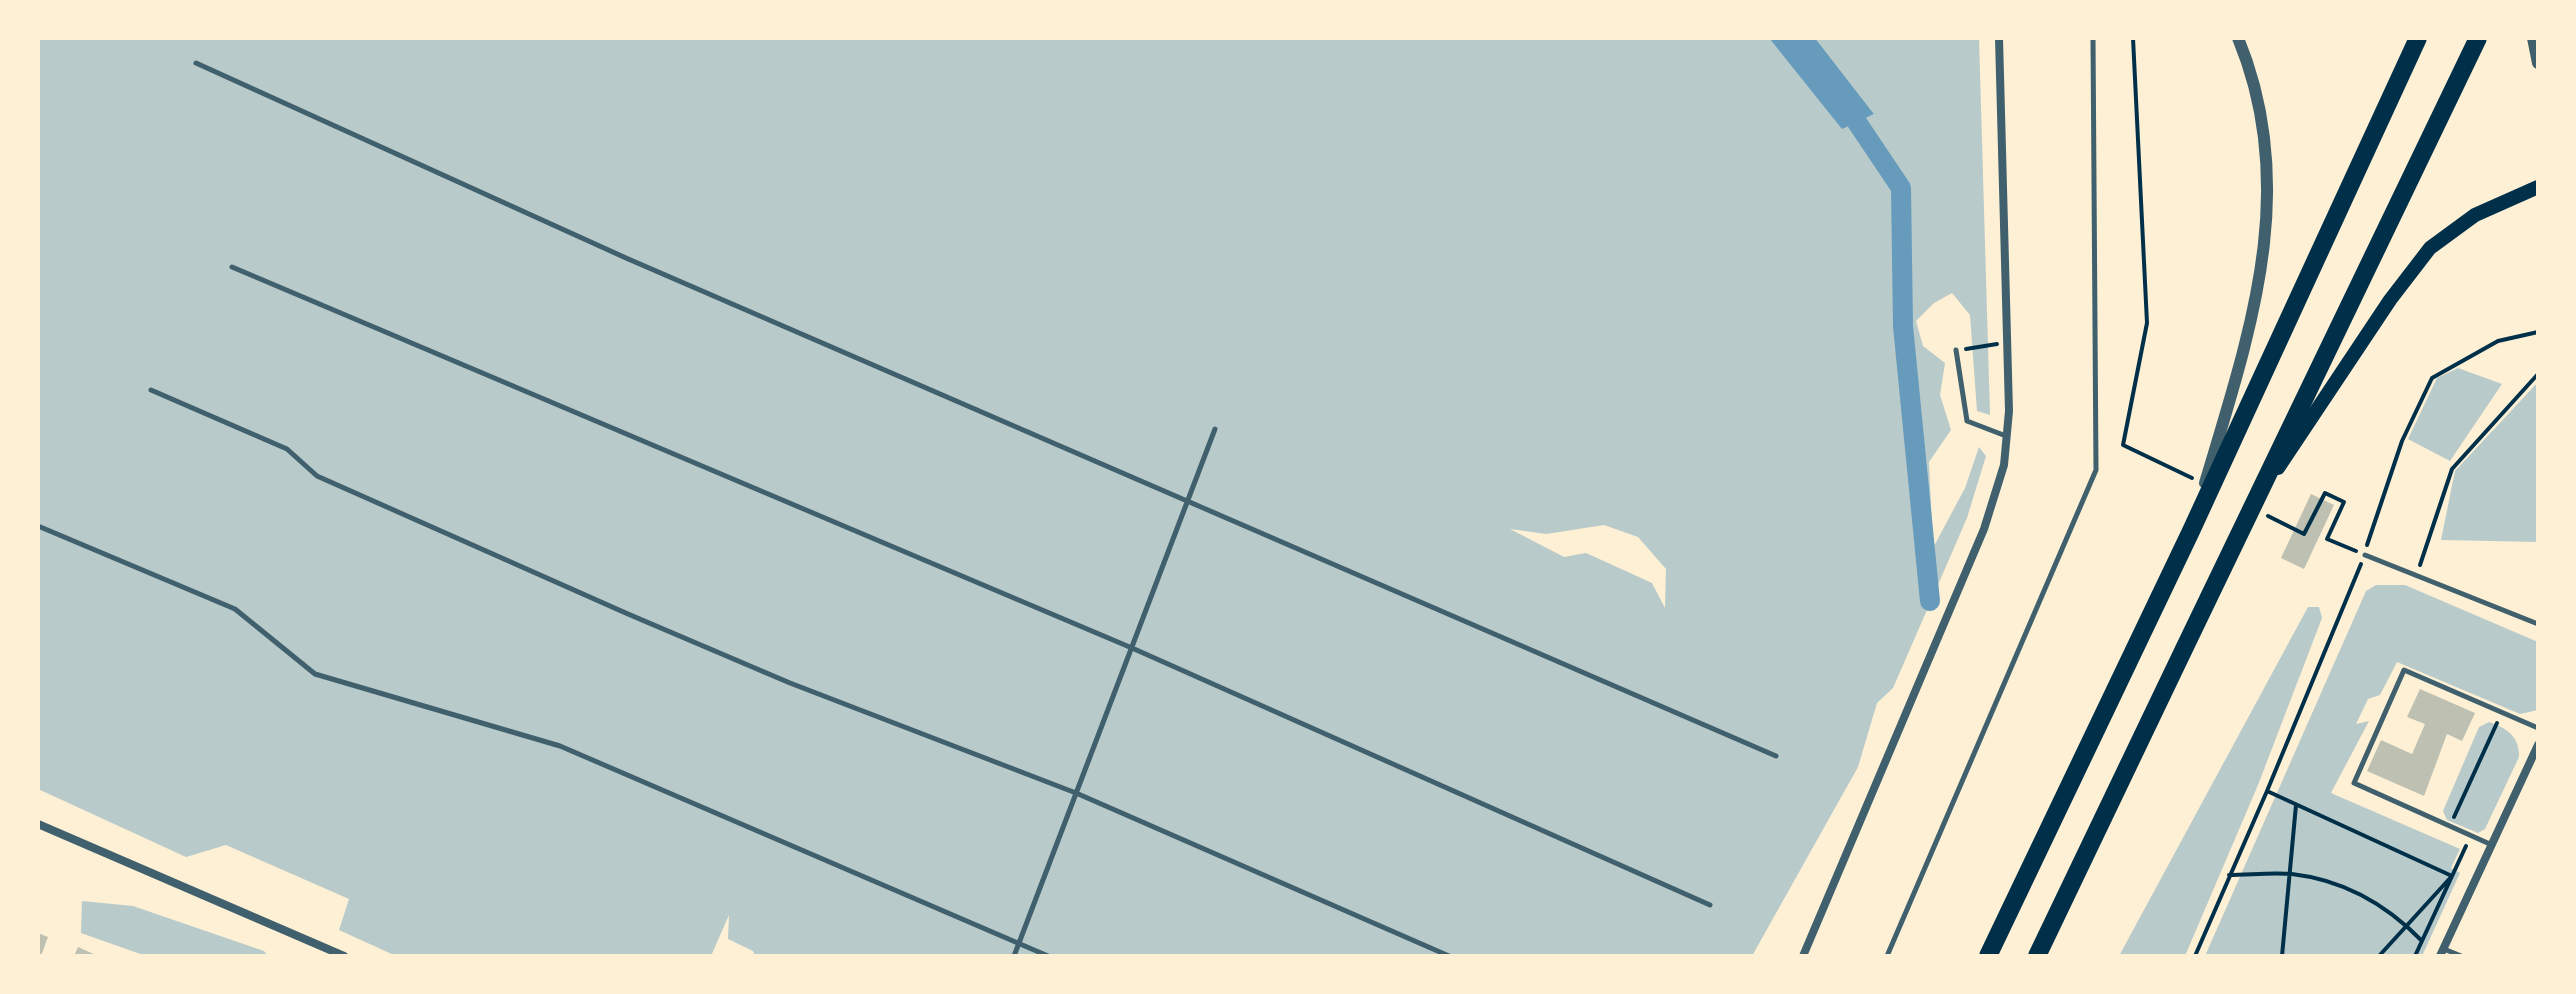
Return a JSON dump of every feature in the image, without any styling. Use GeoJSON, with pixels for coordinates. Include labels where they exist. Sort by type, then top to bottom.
{"type":"FeatureCollection","features":[{"type":"Feature","properties":{"kind":"highway"},"geometry":{"type":"LineString","coordinates":[[1988,956],[2191,531],[2418,38]]}},
{"type":"Feature","properties":{"kind":"highway"},"geometry":{"type":"LineString","coordinates":[[2037,956],[2260,495],[2304,393],[2478,38]]}},
{"type":"Feature","properties":{"kind":"main road"},"geometry":{"type":"LineString","coordinates":[[2260,495],[2390,300],[2430,248],[2475,215],[2538,187]]}},
{"type":"Feature","properties":{"kind":"street"},"geometry":{"type":"LineString","coordinates":[[1803,956],[1984,529],[2004,465],[2007,343],[1999,38]]}},
{"type":"Feature","properties":{"kind":"street"},"geometry":{"type":"LineString","coordinates":[[2191,531],[2253,321],[2268,228],[2263,135],[2238,38]]}},
{"type":"Feature","properties":{"kind":"street"},"geometry":{"type":"LineString","coordinates":[[2533,38],[2538,63]]}},
{"type":"Feature","properties":{"kind":"street"},"geometry":{"type":"LineString","coordinates":[[2442,952],[2538,745]]}},
{"type":"Feature","properties":{"kind":"street"},"geometry":{"type":"LineString","coordinates":[[38,824],[344,956]]}},
{"type":"Feature","properties":{"kind":"lane"},"geometry":{"type":"LineString","coordinates":[[1887,956],[2096,470],[2093,38]]}},
{"type":"Feature","properties":{"kind":"lane"},"geometry":{"type":"LineString","coordinates":[[196,63],[515,209],[1776,756]]}},
{"type":"Feature","properties":{"kind":"lane"},"geometry":{"type":"LineString","coordinates":[[232,267],[1132,648],[1710,905]]}},
{"type":"Feature","properties":{"kind":"lane"},"geometry":{"type":"LineString","coordinates":[[1956,350],[1967,421],[2007,436]]}},
{"type":"Feature","properties":{"kind":"lane"},"geometry":{"type":"LineString","coordinates":[[151,390],[287,449],[317,476],[628,614],[790,683],[1076,793],[1449,956]]}},
{"type":"Feature","properties":{"kind":"lane"},"geometry":{"type":"LineString","coordinates":[[1014,956],[1215,429]]}},
{"type":"Feature","properties":{"kind":"lane"},"geometry":{"type":"LineString","coordinates":[[38,526],[235,609],[315,674],[560,746],[1048,956]]}},
{"type":"Feature","properties":{"kind":"lane"},"geometry":{"type":"LineString","coordinates":[[2365,555],[2538,624]]}},
{"type":"Feature","properties":{"kind":"lane"},"geometry":{"type":"LineString","coordinates":[[2492,845],[2354,783],[2404,670],[2538,728]]}},
{"type":"Feature","properties":{"kind":"lane"},"geometry":{"type":"LineString","coordinates":[[2442,952],[2461,956]]}},
{"type":"Feature","properties":{"kind":"path"},"geometry":{"type":"LineString","coordinates":[[2133,38],[2147,323],[2123,445],[2198,481]]}},
{"type":"Feature","properties":{"kind":"path"},"geometry":{"type":"LineString","coordinates":[[2195,956],[2365,555],[2370,529],[2402,441],[2432,378],[2498,341],[2538,332]]}},
{"type":"Feature","properties":{"kind":"path"},"geometry":{"type":"LineString","coordinates":[[1956,350],[2007,343]]}},
{"type":"Feature","properties":{"kind":"path"},"geometry":{"type":"LineString","coordinates":[[2417,575],[2452,469],[2538,374]]}},
{"type":"Feature","properties":{"kind":"path"},"geometry":{"type":"LineString","coordinates":[[2264,514],[2304,534],[2325,493],[2344,502],[2327,539],[2365,555]]}},
{"type":"Feature","properties":{"kind":"path"},"geometry":{"type":"LineString","coordinates":[[2450,826],[2502,712]]}},
{"type":"Feature","properties":{"kind":"path"},"geometry":{"type":"LineString","coordinates":[[2267,791],[2452,876]]}},
{"type":"Feature","properties":{"kind":"path"},"geometry":{"type":"LineString","coordinates":[[2282,956],[2296,805]]}},
{"type":"Feature","properties":{"kind":"path"},"geometry":{"type":"LineString","coordinates":[[2415,956],[2471,835]]}},
{"type":"Feature","properties":{"kind":"path"},"geometry":{"type":"LineString","coordinates":[[2229,875],[2289,873],[2334,882],[2367,896],[2409,927],[2422,941]]}},
{"type":"Feature","properties":{"kind":"path"},"geometry":{"type":"LineString","coordinates":[[2379,956],[2409,927],[2452,876]]}},
{"type":"Feature","properties":{"kind":"shaded area"},"geometry":{"type":"Polygon","coordinates":[[[38,38],[1769,38],[1842,128],[1874,114],[1815,38],[1979,38],[1990,415],[1977,411],[1970,315],[1952,293],[1934,303],[1916,321],[1923,346],[1945,363],[1940,395],[1951,430],[1929,462],[1933,548],[1965,488],[1979,447],[1986,456],[1967,518],[1893,688],[1877,703],[1858,767],[1752,956],[755,956],[753,951],[728,939],[729,915],[711,956],[396,956],[339,930],[349,899],[226,845],[186,857],[38,789],[38,38]],[[1604,525],[1546,534],[1510,529],[1564,557],[1586,553],[1652,583],[1665,608],[1666,569],[1638,537],[1604,525]]]}},
{"type":"Feature","properties":{"kind":"shaded area"},"geometry":{"type":"Polygon","coordinates":[[[2458,368],[2502,384],[2450,461],[2408,439],[2437,378],[2458,368]]]}},
{"type":"Feature","properties":{"kind":"shaded area"},"geometry":{"type":"Polygon","coordinates":[[[2538,382],[2538,542],[2441,540],[2455,471],[2538,382]]]}},
{"type":"Feature","properties":{"kind":"shaded area"},"geometry":{"type":"Polygon","coordinates":[[[2376,585],[2405,585],[2538,642],[2538,710],[2520,714],[2397,662],[2380,695],[2368,699],[2356,724],[2369,721],[2331,793],[2460,849],[2451,868],[2460,873],[2422,956],[2205,956],[2366,591],[2376,585]]]}},
{"type":"Feature","properties":{"kind":"shaded area"},"geometry":{"type":"Polygon","coordinates":[[[2308,607],[2319,607],[2322,618],[2258,785],[2185,956],[2119,956],[2308,607]]]}},
{"type":"Feature","properties":{"kind":"shaded area"},"geometry":{"type":"Polygon","coordinates":[[[2489,722],[2511,734],[2519,757],[2485,829],[2478,833],[2447,820],[2443,811],[2479,727],[2489,722]]]}},
{"type":"Feature","properties":{"kind":"shaded area"},"geometry":{"type":"Polygon","coordinates":[[[82,901],[133,906],[264,951],[268,956],[146,956],[81,933],[82,901]]]}},
{"type":"Feature","properties":{"kind":"water"},"geometry":{"type":"Polygon","coordinates":[[[1769,38],[1815,38],[1874,114],[1842,129],[1769,38]]]}},
{"type":"Feature","properties":{"kind":"building"},"geometry":{"type":"Polygon","coordinates":[[[2311,494],[2334,505],[2304,569],[2281,558],[2311,494]]]}},
{"type":"Feature","properties":{"kind":"building"},"geometry":{"type":"Polygon","coordinates":[[[2420,689],[2475,713],[2462,741],[2447,734],[2424,796],[2367,771],[2381,740],[2412,754],[2425,724],[2407,717],[2420,689]]]}},
{"type":"Feature","properties":{"kind":"building"},"geometry":{"type":"Polygon","coordinates":[[[38,933],[48,937],[41,956],[38,956],[38,933]]]}},
{"type":"Feature","properties":{"kind":"building"},"geometry":{"type":"Polygon","coordinates":[[[78,947],[98,956],[74,956],[78,947]]]}},
{"type":"Feature","properties":{"kind":"waterway"},"geometry":{"type":"LineString","coordinates":[[1842,100],[1901,188],[1903,326],[1930,601]]}}]}
